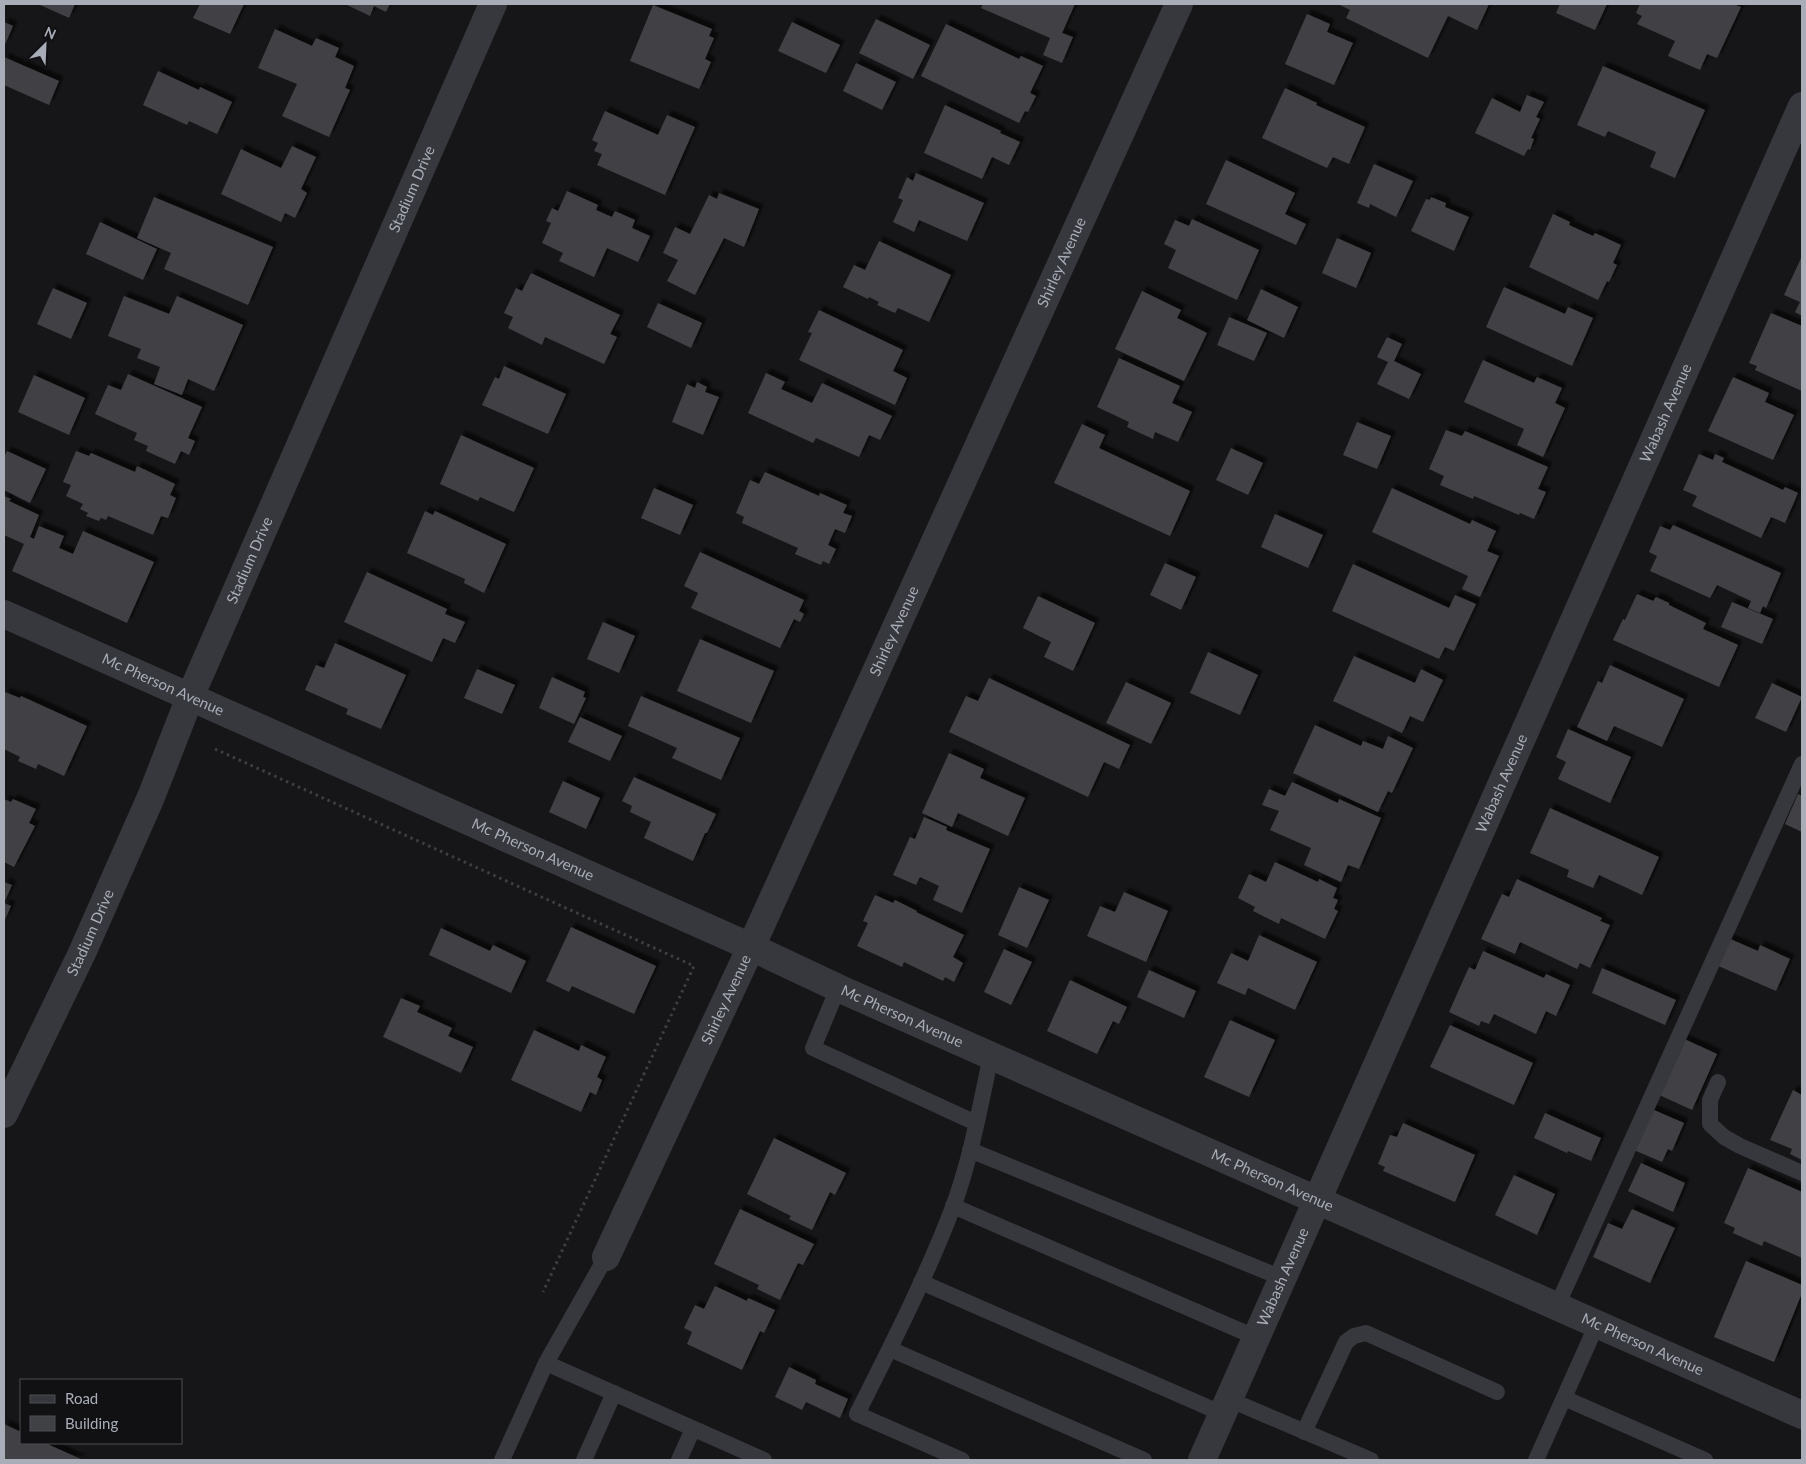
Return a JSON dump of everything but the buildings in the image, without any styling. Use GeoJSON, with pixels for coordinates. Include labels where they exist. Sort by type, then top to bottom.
{"type":"FeatureCollection","features":[{"type":"Feature","properties":{"kind":"street","name":"Stadium Drive"},"geometry":{"type":"LineString","coordinates":[[4,1114],[82,953],[151,797],[190,697],[493,4]]}},
{"type":"Feature","properties":{"kind":"street","name":"Shirley Avenue"},"geometry":{"type":"LineString","coordinates":[[606,1256],[751,947],[1179,4]]}},
{"type":"Feature","properties":{"kind":"street","name":"Wabash Avenue"},"geometry":{"type":"LineString","coordinates":[[1202,1460],[1224,1406],[1802,106]]}},
{"type":"Feature","properties":{"kind":"street","name":"Mc Pherson Avenue"},"geometry":{"type":"LineString","coordinates":[[4,614],[751,947],[838,988],[1802,1415]]}},
{"type":"Feature","properties":{"kind":"lane"},"geometry":{"type":"LineString","coordinates":[[1557,1306],[1802,764]]}},
{"type":"Feature","properties":{"kind":"lane"},"geometry":{"type":"LineString","coordinates":[[838,988],[813,1048],[976,1123]]}},
{"type":"Feature","properties":{"kind":"lane"},"geometry":{"type":"LineString","coordinates":[[962,1460],[856,1414],[890,1349],[953,1206],[970,1150],[991,1056]]}},
{"type":"Feature","properties":{"kind":"lane"},"geometry":{"type":"LineString","coordinates":[[1718,1082],[1710,1100],[1710,1124],[1724,1137],[1740,1146],[1802,1173]]}},
{"type":"Feature","properties":{"kind":"lane"},"geometry":{"type":"LineString","coordinates":[[970,1150],[1282,1278]]}},
{"type":"Feature","properties":{"kind":"lane"},"geometry":{"type":"LineString","coordinates":[[953,1206],[1255,1338]]}},
{"type":"Feature","properties":{"kind":"lane"},"geometry":{"type":"LineString","coordinates":[[502,1460],[546,1363],[606,1256]]}},
{"type":"Feature","properties":{"kind":"lane"},"geometry":{"type":"LineString","coordinates":[[921,1282],[1224,1406],[1304,1432],[1371,1460]]}},
{"type":"Feature","properties":{"kind":"lane"},"geometry":{"type":"LineString","coordinates":[[1536,1460],[1597,1324]]}},
{"type":"Feature","properties":{"kind":"lane"},"geometry":{"type":"LineString","coordinates":[[1304,1432],[1346,1342],[1354,1336],[1366,1333],[1497,1392]]}},
{"type":"Feature","properties":{"kind":"lane"},"geometry":{"type":"LineString","coordinates":[[890,1349],[1144,1460]]}},
{"type":"Feature","properties":{"kind":"lane"},"geometry":{"type":"LineString","coordinates":[[546,1363],[764,1460]]}},
{"type":"Feature","properties":{"kind":"lane"},"geometry":{"type":"LineString","coordinates":[[584,1460],[614,1393]]}},
{"type":"Feature","properties":{"kind":"lane"},"geometry":{"type":"LineString","coordinates":[[1564,1398],[1705,1460]]}},
{"type":"Feature","properties":{"kind":"lane"},"geometry":{"type":"LineString","coordinates":[[679,1460],[693,1429]]}},
{"type":"Feature","properties":{"kind":"path"},"geometry":{"type":"LineString","coordinates":[[215,749],[694,966],[543,1292]]}}]}
